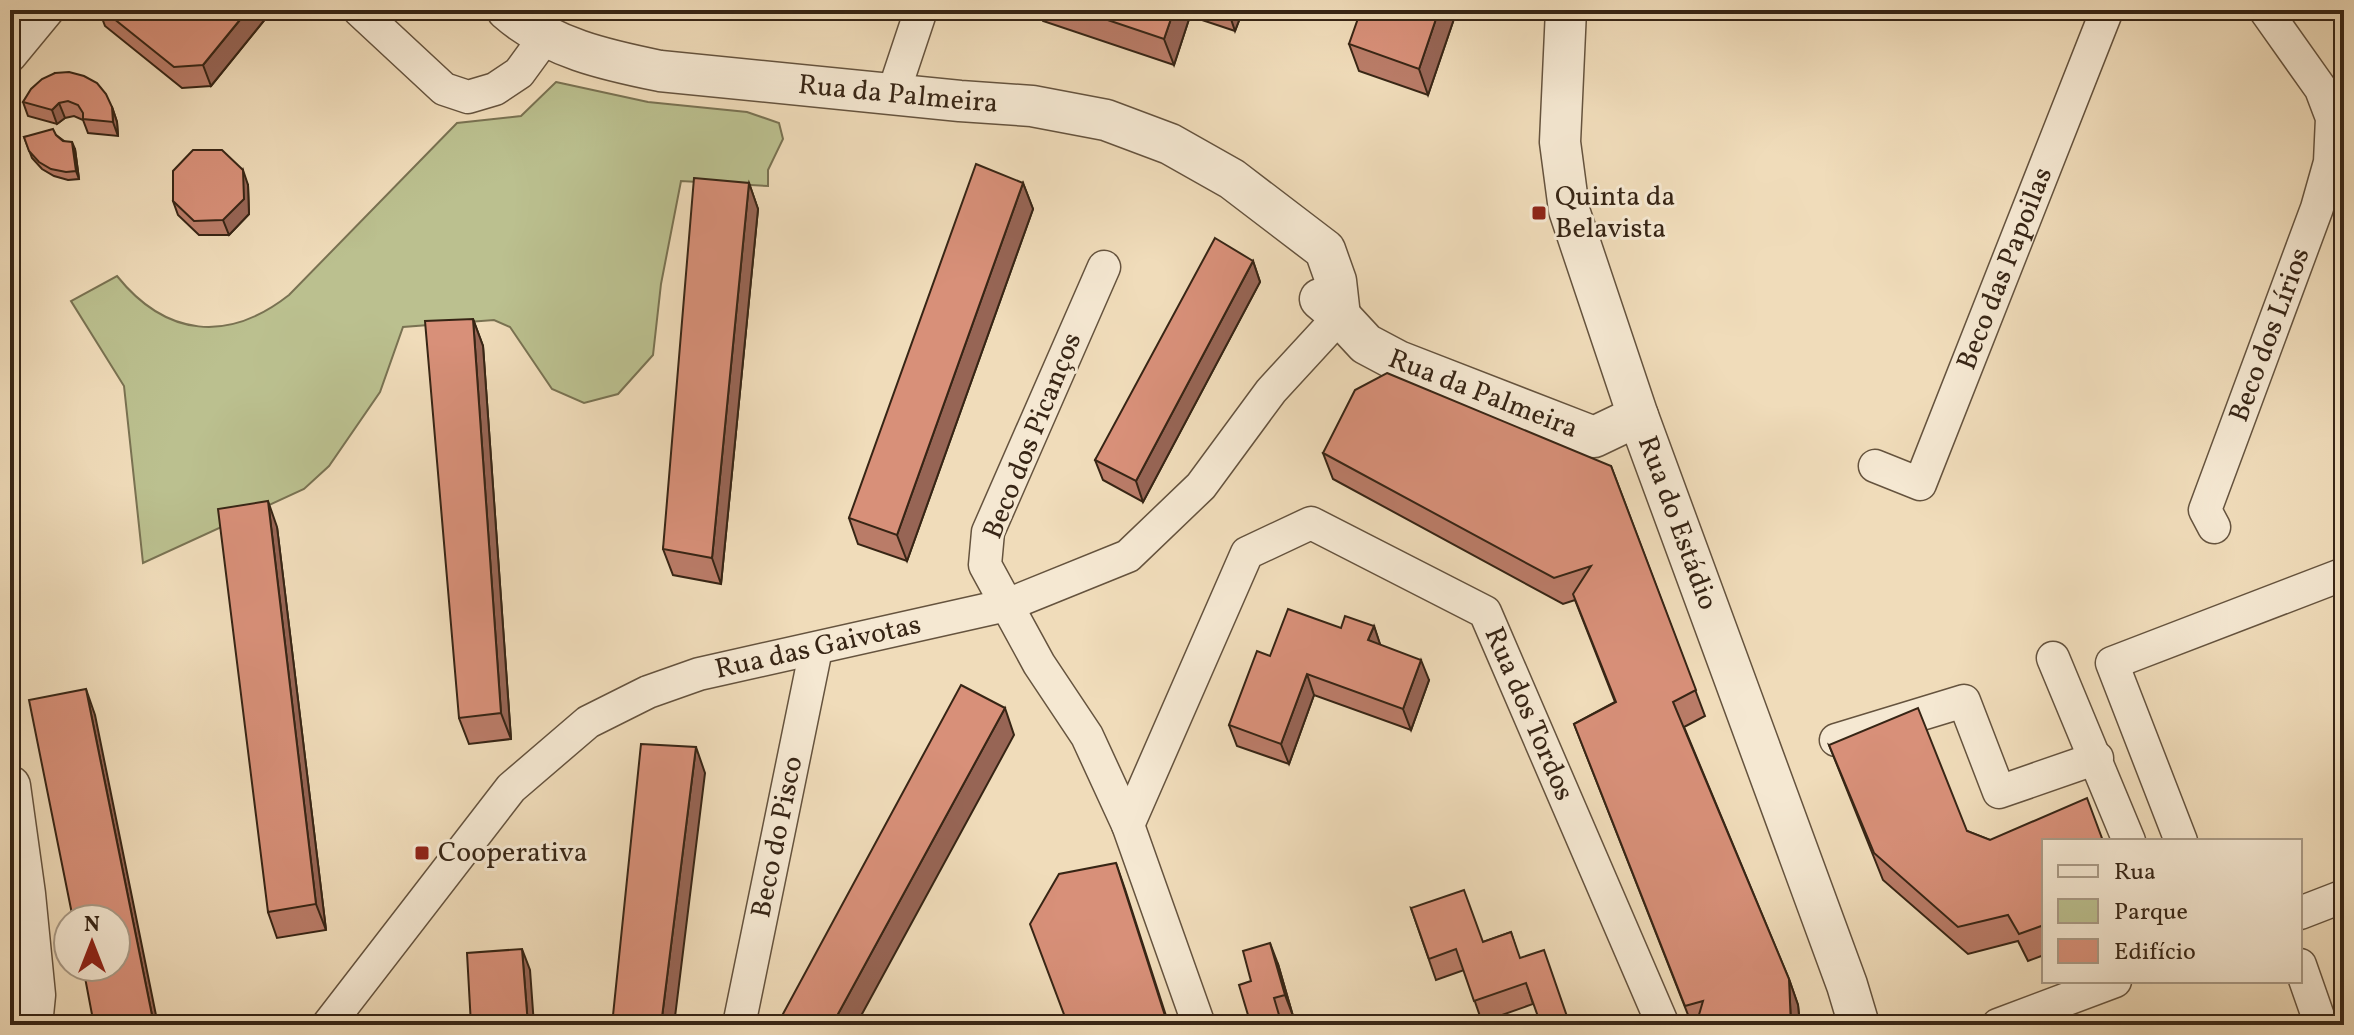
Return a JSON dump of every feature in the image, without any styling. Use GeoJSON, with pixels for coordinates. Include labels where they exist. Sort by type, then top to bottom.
{"type":"FeatureCollection","features":[{"type":"Feature","properties":{"kind":"street"},"geometry":{"type":"LineString","coordinates":[[10,56],[48,10]]}},
{"type":"Feature","properties":{"kind":"street"},"geometry":{"type":"LineString","coordinates":[[359,10],[444,89],[468,97],[495,89],[519,73],[546,36]]}},
{"type":"Feature","properties":{"kind":"street","name":"Rua da Palmeira"},"geometry":{"type":"LineString","coordinates":[[507,10],[533,29],[565,46],[611,61],[660,71],[1032,106],[1106,120],[1170,144],[1232,179],[1277,213],[1297,251],[1312,292],[1366,344],[1398,361],[1594,437],[1638,416]]}},
{"type":"Feature","properties":{"kind":"street"},"geometry":{"type":"LineString","coordinates":[[893,94],[921,10]]}},
{"type":"Feature","properties":{"kind":"street","name":"Rua do Estádio"},"geometry":{"type":"LineString","coordinates":[[1566,10],[1560,142],[1569,210],[1638,416],[1842,970],[1859,1025]]}},
{"type":"Feature","properties":{"kind":"street","name":"Beco das Papoilas"},"geometry":{"type":"LineString","coordinates":[[1875,466],[1920,484],[2107,10]]}},
{"type":"Feature","properties":{"kind":"street","name":"Beco dos Lírios"},"geometry":{"type":"LineString","coordinates":[[2214,527],[2205,510],[2317,208],[2330,162],[2332,118],[2321,89],[2267,11]]}},
{"type":"Feature","properties":{"kind":"street","name":"Beco dos Picanços"},"geometry":{"type":"LineString","coordinates":[[1007,605],[985,565],[988,532],[1104,267]]}},
{"type":"Feature","properties":{"kind":"street","name":"Rua das Gaivotas"},"geometry":{"type":"LineString","coordinates":[[328,1025],[511,788],[588,722],[648,692],[699,674],[1007,605],[1128,556],[1201,486],[1271,391],[1340,316]]}},
{"type":"Feature","properties":{"kind":"street","name":"Rua dos Tordos"},"geometry":{"type":"LineString","coordinates":[[1128,825],[1247,553],[1311,523],[1485,612],[1663,1025]]}},
{"type":"Feature","properties":{"kind":"street"},"geometry":{"type":"LineString","coordinates":[[2180,839],[2112,663],[2344,574]]}},
{"type":"Feature","properties":{"kind":"street"},"geometry":{"type":"LineString","coordinates":[[1007,605],[1039,664],[1087,736],[1128,825],[1199,1025]]}},
{"type":"Feature","properties":{"kind":"street","name":"Beco do Pisco"},"geometry":{"type":"LineString","coordinates":[[739,1025],[816,649]]}},
{"type":"Feature","properties":{"kind":"street"},"geometry":{"type":"LineString","coordinates":[[2053,658],[2128,839]]}},
{"type":"Feature","properties":{"kind":"street"},"geometry":{"type":"LineString","coordinates":[[1836,740],[1964,701],[1999,792],[2097,758]]}},
{"type":"Feature","properties":{"kind":"street"},"geometry":{"type":"LineString","coordinates":[[10,786],[35,995],[32,1025]]}},
{"type":"Feature","properties":{"kind":"street"},"geometry":{"type":"LineString","coordinates":[[2302,912],[2344,896]]}},
{"type":"Feature","properties":{"kind":"street"},"geometry":{"type":"LineString","coordinates":[[2302,971],[2321,1025]]}},
{"type":"Feature","properties":{"kind":"street"},"geometry":{"type":"LineString","coordinates":[[1998,1025],[2110,983]]}},
{"type":"Feature","properties":{"kind":"green space"},"geometry":{"type":"Polygon","coordinates":[[[556,82],[648,102],[747,112],[779,123],[783,139],[768,170],[768,186],[681,181],[661,284],[653,355],[618,394],[584,403],[552,389],[510,327],[494,320],[403,327],[380,392],[329,466],[304,489],[143,563],[124,386],[71,301],[117,276],[156,311],[177,321],[198,326],[221,326],[243,321],[289,295],[457,123],[521,116],[556,82]]]}},
{"type":"Feature","properties":{"kind":"building"},"geometry":{"type":"Polygon","coordinates":[[[103,10],[248,10],[203,65],[174,67],[103,10]]]}},
{"type":"Feature","properties":{"kind":"building"},"geometry":{"type":"Polygon","coordinates":[[[1078,10],[1174,10],[1164,39],[1078,10]]]}},
{"type":"Feature","properties":{"kind":"building"},"geometry":{"type":"Polygon","coordinates":[[[1361,10],[1439,10],[1419,69],[1349,44],[1361,10]]]}},
{"type":"Feature","properties":{"kind":"building"},"geometry":{"type":"Polygon","coordinates":[[[69,72],[97,83],[112,107],[113,122],[83,119],[78,105],[68,101],[59,103],[52,110],[23,102],[42,79],[55,73],[69,72]]]}},
{"type":"Feature","properties":{"kind":"building"},"geometry":{"type":"Polygon","coordinates":[[[53,129],[63,141],[72,142],[76,171],[51,169],[29,151],[24,137],[53,129]]]}},
{"type":"Feature","properties":{"kind":"building"},"geometry":{"type":"Polygon","coordinates":[[[193,150],[222,150],[243,170],[244,199],[223,220],[194,221],[173,201],[173,171],[193,150]]]}},
{"type":"Feature","properties":{"kind":"building"},"geometry":{"type":"Polygon","coordinates":[[[976,164],[1023,183],[897,535],[849,518],[976,164]]]}},
{"type":"Feature","properties":{"kind":"building"},"geometry":{"type":"Polygon","coordinates":[[[694,178],[749,183],[712,558],[663,549],[694,178]]]}},
{"type":"Feature","properties":{"kind":"building"},"geometry":{"type":"Polygon","coordinates":[[[1215,238],[1253,261],[1136,481],[1095,460],[1215,238]]]}},
{"type":"Feature","properties":{"kind":"building"},"geometry":{"type":"Polygon","coordinates":[[[473,319],[501,713],[459,718],[425,321],[473,319]]]}},
{"type":"Feature","properties":{"kind":"building"},"geometry":{"type":"Polygon","coordinates":[[[1387,373],[1611,466],[1696,690],[1673,702],[1789,979],[1791,1025],[1696,1025],[1703,1001],[1685,1006],[1574,724],[1616,702],[1573,594],[1591,566],[1554,578],[1323,453],[1355,390],[1387,373]]]}},
{"type":"Feature","properties":{"kind":"building"},"geometry":{"type":"Polygon","coordinates":[[[268,501],[316,904],[268,912],[218,509],[268,501]]]}},
{"type":"Feature","properties":{"kind":"building"},"geometry":{"type":"Polygon","coordinates":[[[1288,609],[1341,628],[1345,616],[1374,626],[1368,640],[1421,660],[1403,709],[1307,674],[1281,744],[1229,725],[1257,651],[1270,656],[1288,609]]]}},
{"type":"Feature","properties":{"kind":"building"},"geometry":{"type":"Polygon","coordinates":[[[961,685],[1005,708],[832,1025],[777,1025],[961,685]]]}},
{"type":"Feature","properties":{"kind":"building"},"geometry":{"type":"Polygon","coordinates":[[[86,689],[129,903],[70,903],[29,700],[86,689]]]}},
{"type":"Feature","properties":{"kind":"building"},"geometry":{"type":"Polygon","coordinates":[[[1918,708],[1967,831],[1990,840],[2087,798],[2102,839],[2042,839],[2042,926],[2019,934],[2008,915],[1958,927],[1874,853],[1829,745],[1918,708]]]}},
{"type":"Feature","properties":{"kind":"building"},"geometry":{"type":"Polygon","coordinates":[[[641,744],[696,747],[661,1025],[612,1025],[641,744]]]}},
{"type":"Feature","properties":{"kind":"building"},"geometry":{"type":"Polygon","coordinates":[[[1116,863],[1168,1025],[1068,1025],[1030,924],[1059,874],[1116,863]]]}},
{"type":"Feature","properties":{"kind":"building"},"geometry":{"type":"Polygon","coordinates":[[[1464,890],[1483,942],[1511,932],[1520,958],[1544,950],[1570,1025],[1541,1025],[1526,983],[1474,1001],[1456,949],[1429,959],[1411,908],[1464,890]]]}},
{"type":"Feature","properties":{"kind":"building"},"geometry":{"type":"Polygon","coordinates":[[[132,916],[154,1025],[94,1025],[86,983],[132,983],[132,916]]]}},
{"type":"Feature","properties":{"kind":"building"},"geometry":{"type":"Polygon","coordinates":[[[1270,943],[1285,995],[1274,998],[1282,1025],[1251,1025],[1239,985],[1251,981],[1243,951],[1270,943]]]}},
{"type":"Feature","properties":{"kind":"building"},"geometry":{"type":"Polygon","coordinates":[[[522,949],[528,1025],[471,1025],[467,953],[522,949]]]}},
{"type":"Feature","properties":{"kind":"place","name":"Quinta da Belavista"},"geometry":{"type":"Point","coordinates":[1539,213]}},
{"type":"Feature","properties":{"kind":"place","name":"Cooperativa"},"geometry":{"type":"Point","coordinates":[422,853]}}]}
